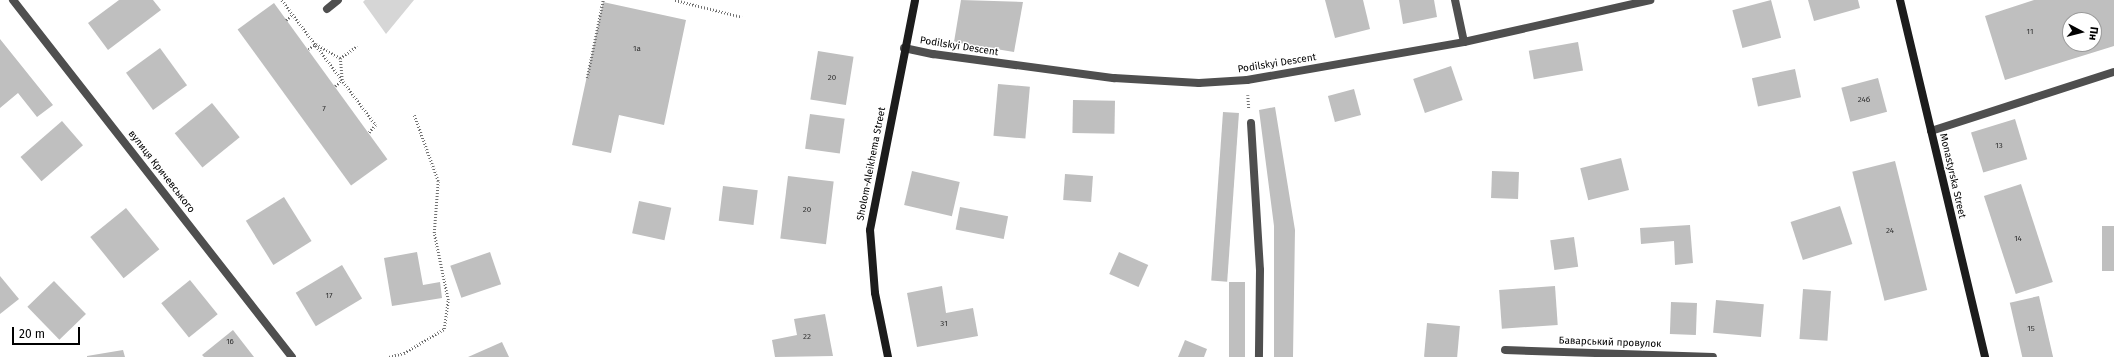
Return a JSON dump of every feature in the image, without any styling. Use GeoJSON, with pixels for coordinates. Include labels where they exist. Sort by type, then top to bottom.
{"type":"FeatureCollection","features":[{"type":"Feature","properties":{"kind":"street","name":"вулиця Кричевського"},"geometry":{"type":"LineString","coordinates":[[13,0],[292,357]]}},
{"type":"Feature","properties":{"kind":"street"},"geometry":{"type":"LineString","coordinates":[[326,9],[338,0]]}},
{"type":"Feature","properties":{"kind":"street","name":"Sholom-Aleikhema Street"},"geometry":{"type":"LineString","coordinates":[[888,357],[875,293],[870,230],[904,48],[915,0]]}},
{"type":"Feature","properties":{"kind":"street"},"geometry":{"type":"LineString","coordinates":[[1455,0],[1464,42]]}},
{"type":"Feature","properties":{"kind":"street","name":"Podilskyi Descent"},"geometry":{"type":"LineString","coordinates":[[904,48],[933,54],[1114,78],[1199,83],[1247,80],[1464,42],[1650,0]]}},
{"type":"Feature","properties":{"kind":"street","name":"Monastyrska Street"},"geometry":{"type":"LineString","coordinates":[[1900,0],[1985,357]]}},
{"type":"Feature","properties":{"kind":"street"},"geometry":{"type":"LineString","coordinates":[[1931,131],[2114,72]]}},
{"type":"Feature","properties":{"kind":"street"},"geometry":{"type":"LineString","coordinates":[[1251,123],[1260,270],[1259,357]]}},
{"type":"Feature","properties":{"kind":"street","name":"Баварський провулок"},"geometry":{"type":"LineString","coordinates":[[1505,350],[1713,357]]}},
{"type":"Feature","properties":{"kind":"path"},"geometry":{"type":"LineString","coordinates":[[282,0],[376,125],[369,133]]}},
{"type":"Feature","properties":{"kind":"path"},"geometry":{"type":"LineString","coordinates":[[587,78],[603,0]]}},
{"type":"Feature","properties":{"kind":"path"},"geometry":{"type":"LineString","coordinates":[[675,0],[742,17]]}},
{"type":"Feature","properties":{"kind":"path"},"geometry":{"type":"LineString","coordinates":[[286,20],[293,14]]}},
{"type":"Feature","properties":{"kind":"path"},"geometry":{"type":"LineString","coordinates":[[308,49],[316,44]]}},
{"type":"Feature","properties":{"kind":"path"},"geometry":{"type":"LineString","coordinates":[[316,44],[340,58]]}},
{"type":"Feature","properties":{"kind":"path"},"geometry":{"type":"LineString","coordinates":[[340,58],[356,46]]}},
{"type":"Feature","properties":{"kind":"path"},"geometry":{"type":"LineString","coordinates":[[340,58],[342,80]]}},
{"type":"Feature","properties":{"kind":"path"},"geometry":{"type":"LineString","coordinates":[[335,86],[342,80]]}},
{"type":"Feature","properties":{"kind":"path"},"geometry":{"type":"LineString","coordinates":[[1247,80],[1251,123]]}},
{"type":"Feature","properties":{"kind":"path"},"geometry":{"type":"LineString","coordinates":[[390,357],[404,353],[444,328],[448,300],[434,233],[438,181],[414,115]]}},
{"type":"Feature","properties":{"kind":"shaded area"},"geometry":{"type":"Polygon","coordinates":[[[365,0],[414,0],[386,34],[363,2],[365,0]]]}},
{"type":"Feature","properties":{"kind":"building"},"geometry":{"type":"Polygon","coordinates":[[[119,0],[153,0],[161,10],[108,50],[88,23],[119,0]]]}},
{"type":"Feature","properties":{"kind":"building"},"geometry":{"type":"Polygon","coordinates":[[[961,0],[1023,2],[1014,52],[954,42],[961,0]]]}},
{"type":"Feature","properties":{"kind":"building"},"geometry":{"type":"Polygon","coordinates":[[[1325,0],[1363,0],[1370,29],[1335,38],[1325,0]]]}},
{"type":"Feature","properties":{"kind":"building"},"geometry":{"type":"Polygon","coordinates":[[[1399,0],[1434,0],[1437,17],[1403,24],[1399,0]]]}},
{"type":"Feature","properties":{"kind":"building"},"geometry":{"type":"Polygon","coordinates":[[[1771,0],[1781,38],[1742,48],[1732,10],[1771,0]]]}},
{"type":"Feature","properties":{"kind":"building"},"geometry":{"type":"Polygon","coordinates":[[[1808,0],[1858,0],[1860,8],[1814,21],[1808,0]]]}},
{"type":"Feature","properties":{"kind":"building"},"geometry":{"type":"Polygon","coordinates":[[[2034,0],[2114,0],[2114,46],[2102,50],[2102,12],[2062,12],[2062,52],[2095,52],[2005,80],[1985,16],[2034,0]]]}},
{"type":"Feature","properties":{"kind":"building"},"geometry":{"type":"Polygon","coordinates":[[[603,2],[686,20],[664,125],[619,115],[611,153],[572,145],[603,2]]]}},
{"type":"Feature","properties":{"kind":"building"},"geometry":{"type":"Polygon","coordinates":[[[274,3],[387,159],[351,186],[238,29],[274,3]]]}},
{"type":"Feature","properties":{"kind":"building"},"geometry":{"type":"Polygon","coordinates":[[[0,39],[53,105],[37,117],[18,93],[0,108],[0,39]]]}},
{"type":"Feature","properties":{"kind":"building"},"geometry":{"type":"Polygon","coordinates":[[[1578,42],[1583,71],[1534,79],[1529,51],[1578,42]]]}},
{"type":"Feature","properties":{"kind":"building"},"geometry":{"type":"Polygon","coordinates":[[[160,48],[187,85],[153,110],[126,73],[160,48]]]}},
{"type":"Feature","properties":{"kind":"building"},"geometry":{"type":"Polygon","coordinates":[[[818,51],[854,57],[846,105],[810,99],[818,51]]]}},
{"type":"Feature","properties":{"kind":"building"},"geometry":{"type":"Polygon","coordinates":[[[1451,66],[1463,100],[1425,113],[1413,79],[1451,66]]]}},
{"type":"Feature","properties":{"kind":"building"},"geometry":{"type":"Polygon","coordinates":[[[1795,69],[1801,97],[1758,107],[1752,78],[1795,69]]]}},
{"type":"Feature","properties":{"kind":"building"},"geometry":{"type":"Polygon","coordinates":[[[1878,78],[1887,112],[1850,122],[1841,88],[1878,78]]]}},
{"type":"Feature","properties":{"kind":"building"},"geometry":{"type":"Polygon","coordinates":[[[998,84],[1030,87],[1025,139],[993,136],[998,84]]]}},
{"type":"Feature","properties":{"kind":"building"},"geometry":{"type":"Polygon","coordinates":[[[1354,89],[1361,115],[1335,122],[1328,96],[1354,89]]]}},
{"type":"Feature","properties":{"kind":"building"},"geometry":{"type":"Polygon","coordinates":[[[1073,100],[1115,101],[1114,134],[1072,133],[1073,100]]]}},
{"type":"Feature","properties":{"kind":"building"},"geometry":{"type":"Polygon","coordinates":[[[212,103],[240,137],[202,167],[175,133],[212,103]]]}},
{"type":"Feature","properties":{"kind":"building"},"geometry":{"type":"Polygon","coordinates":[[[1275,107],[1295,230],[1293,357],[1274,357],[1274,226],[1259,110],[1275,107]]]}},
{"type":"Feature","properties":{"kind":"building"},"geometry":{"type":"Polygon","coordinates":[[[1223,112],[1239,113],[1227,282],[1211,281],[1223,112]]]}},
{"type":"Feature","properties":{"kind":"building"},"geometry":{"type":"Polygon","coordinates":[[[810,114],[845,119],[840,154],[805,149],[810,114]]]}},
{"type":"Feature","properties":{"kind":"building"},"geometry":{"type":"Polygon","coordinates":[[[2015,119],[2027,159],[1983,173],[1971,132],[2015,119]]]}},
{"type":"Feature","properties":{"kind":"building"},"geometry":{"type":"Polygon","coordinates":[[[62,121],[83,145],[41,181],[20,157],[62,121]]]}},
{"type":"Feature","properties":{"kind":"building"},"geometry":{"type":"Polygon","coordinates":[[[1621,158],[1629,190],[1588,200],[1580,168],[1621,158]]]}},
{"type":"Feature","properties":{"kind":"building"},"geometry":{"type":"Polygon","coordinates":[[[1895,161],[1927,290],[1884,301],[1852,172],[1895,161]]]}},
{"type":"Feature","properties":{"kind":"building"},"geometry":{"type":"Polygon","coordinates":[[[912,171],[960,182],[952,216],[904,205],[912,171]]]}},
{"type":"Feature","properties":{"kind":"building"},"geometry":{"type":"Polygon","coordinates":[[[1492,171],[1519,172],[1518,199],[1491,198],[1492,171]]]}},
{"type":"Feature","properties":{"kind":"building"},"geometry":{"type":"Polygon","coordinates":[[[1065,174],[1093,176],[1091,202],[1063,200],[1065,174]]]}},
{"type":"Feature","properties":{"kind":"building"},"geometry":{"type":"Polygon","coordinates":[[[788,176],[834,182],[826,244],[780,239],[788,176]]]}},
{"type":"Feature","properties":{"kind":"building"},"geometry":{"type":"Polygon","coordinates":[[[2021,184],[2053,282],[2016,294],[1984,196],[2021,184]]]}},
{"type":"Feature","properties":{"kind":"building"},"geometry":{"type":"Polygon","coordinates":[[[723,186],[758,190],[753,225],[719,221],[723,186]]]}},
{"type":"Feature","properties":{"kind":"building"},"geometry":{"type":"Polygon","coordinates":[[[284,197],[312,241],[273,265],[246,221],[284,197]]]}},
{"type":"Feature","properties":{"kind":"building"},"geometry":{"type":"Polygon","coordinates":[[[639,201],[671,208],[664,240],[632,233],[639,201]]]}},
{"type":"Feature","properties":{"kind":"building"},"geometry":{"type":"Polygon","coordinates":[[[1840,206],[1852,244],[1803,260],[1791,222],[1840,206]]]}},
{"type":"Feature","properties":{"kind":"building"},"geometry":{"type":"Polygon","coordinates":[[[960,207],[1008,216],[1004,239],[956,230],[960,207]]]}},
{"type":"Feature","properties":{"kind":"building"},"geometry":{"type":"Polygon","coordinates":[[[126,208],[159,249],[124,278],[90,237],[126,208]]]}},
{"type":"Feature","properties":{"kind":"building"},"geometry":{"type":"Polygon","coordinates":[[[1690,225],[1693,263],[1675,265],[1674,241],[1641,244],[1640,228],[1690,225]]]}},
{"type":"Feature","properties":{"kind":"building"},"geometry":{"type":"Polygon","coordinates":[[[2102,226],[2114,226],[2114,271],[2102,271],[2102,226]]]}},
{"type":"Feature","properties":{"kind":"building"},"geometry":{"type":"Polygon","coordinates":[[[1574,237],[1578,267],[1554,270],[1550,240],[1574,237]]]}},
{"type":"Feature","properties":{"kind":"building"},"geometry":{"type":"Polygon","coordinates":[[[417,252],[423,285],[440,282],[442,298],[392,306],[384,258],[417,252]]]}},
{"type":"Feature","properties":{"kind":"building"},"geometry":{"type":"Polygon","coordinates":[[[490,252],[501,284],[461,298],[450,266],[490,252]]]}},
{"type":"Feature","properties":{"kind":"building"},"geometry":{"type":"Polygon","coordinates":[[[1119,252],[1148,265],[1138,287],[1109,274],[1119,252]]]}},
{"type":"Feature","properties":{"kind":"building"},"geometry":{"type":"Polygon","coordinates":[[[342,265],[362,298],[316,326],[296,293],[342,265]]]}},
{"type":"Feature","properties":{"kind":"building"},"geometry":{"type":"Polygon","coordinates":[[[0,276],[19,299],[0,314],[0,276]]]}},
{"type":"Feature","properties":{"kind":"building"},"geometry":{"type":"Polygon","coordinates":[[[190,280],[218,314],[189,337],[161,303],[190,280]]]}},
{"type":"Feature","properties":{"kind":"building"},"geometry":{"type":"Polygon","coordinates":[[[54,281],[86,314],[59,340],[27,307],[54,281]]]}},
{"type":"Feature","properties":{"kind":"building"},"geometry":{"type":"Polygon","coordinates":[[[1229,282],[1245,282],[1245,357],[1229,357],[1229,282]]]}},
{"type":"Feature","properties":{"kind":"building"},"geometry":{"type":"Polygon","coordinates":[[[942,286],[946,313],[973,308],[978,336],[917,347],[907,293],[942,286]]]}},
{"type":"Feature","properties":{"kind":"building"},"geometry":{"type":"Polygon","coordinates":[[[1555,286],[1558,325],[1502,329],[1499,290],[1555,286]]]}},
{"type":"Feature","properties":{"kind":"building"},"geometry":{"type":"Polygon","coordinates":[[[1803,289],[1831,291],[1827,341],[1800,339],[1803,289]]]}},
{"type":"Feature","properties":{"kind":"building"},"geometry":{"type":"Polygon","coordinates":[[[2039,296],[2053,357],[2022,357],[2010,303],[2039,296]]]}},
{"type":"Feature","properties":{"kind":"building"},"geometry":{"type":"Polygon","coordinates":[[[1716,300],[1764,304],[1761,337],[1713,333],[1716,300]]]}},
{"type":"Feature","properties":{"kind":"building"},"geometry":{"type":"Polygon","coordinates":[[[1671,302],[1697,303],[1696,335],[1670,334],[1671,302]]]}},
{"type":"Feature","properties":{"kind":"building"},"geometry":{"type":"Polygon","coordinates":[[[825,314],[833,356],[775,357],[772,340],[797,335],[794,319],[825,314]]]}},
{"type":"Feature","properties":{"kind":"building"},"geometry":{"type":"Polygon","coordinates":[[[1427,323],[1460,326],[1457,357],[1424,357],[1427,323]]]}},
{"type":"Feature","properties":{"kind":"building"},"geometry":{"type":"Polygon","coordinates":[[[233,330],[254,357],[204,357],[202,355],[233,330]]]}},
{"type":"Feature","properties":{"kind":"building"},"geometry":{"type":"Polygon","coordinates":[[[1185,340],[1207,349],[1204,357],[1178,357],[1185,340]]]}},
{"type":"Feature","properties":{"kind":"building"},"geometry":{"type":"Polygon","coordinates":[[[502,342],[509,357],[468,357],[502,342]]]}},
{"type":"Feature","properties":{"kind":"building"},"geometry":{"type":"Polygon","coordinates":[[[123,350],[125,357],[87,357],[87,356],[123,350]]]}}]}
